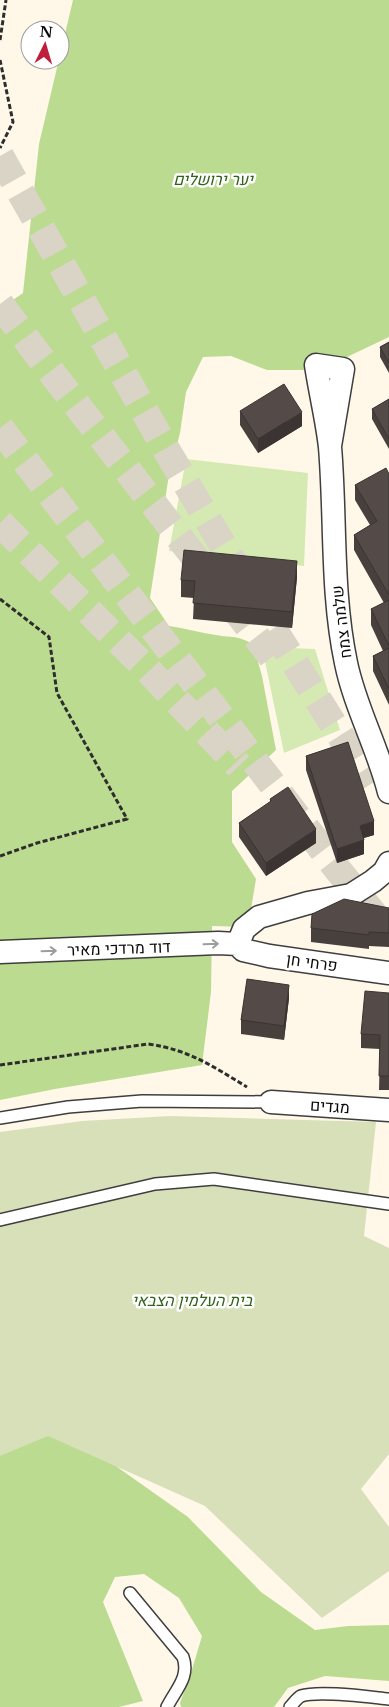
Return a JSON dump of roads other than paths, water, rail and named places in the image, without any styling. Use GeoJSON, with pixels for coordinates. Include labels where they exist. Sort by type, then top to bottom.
{"type":"FeatureCollection","features":[{"type":"Feature","properties":{"kind":"street","name":"שלמה צמח"},"geometry":{"type":"LineString","coordinates":[[330,446],[338,618],[346,664],[358,703],[383,769],[389,792]]}},
{"type":"Feature","properties":{"kind":"street"},"geometry":{"type":"LineString","coordinates":[[238,944],[244,929],[259,917],[308,903],[351,895],[374,881],[384,872],[389,863]]}},
{"type":"Feature","properties":{"kind":"street","name":"דוד מרדכי מאיר"},"geometry":{"type":"LineString","coordinates":[[0,952],[218,943],[238,944]]}},
{"type":"Feature","properties":{"kind":"street","name":"פרחי חן"},"geometry":{"type":"LineString","coordinates":[[238,944],[243,950],[269,956],[389,973]]}},
{"type":"Feature","properties":{"kind":"street","name":"מגדים"},"geometry":{"type":"LineString","coordinates":[[271,1102],[389,1110]]}},
{"type":"Feature","properties":{"kind":"lane"},"geometry":{"type":"LineString","coordinates":[[0,1118],[68,1107],[142,1101],[271,1102]]}},
{"type":"Feature","properties":{"kind":"lane"},"geometry":{"type":"LineString","coordinates":[[0,1220],[154,1184],[214,1179],[389,1204]]}},
{"type":"Feature","properties":{"kind":"lane"},"geometry":{"type":"LineString","coordinates":[[130,1592],[183,1657],[186,1667],[182,1682],[167,1707]]}},
{"type":"Feature","properties":{"kind":"lane"},"geometry":{"type":"LineString","coordinates":[[328,1707],[329,1695]]}},
{"type":"Feature","properties":{"kind":"lane"},"geometry":{"type":"LineString","coordinates":[[290,1707],[300,1697],[329,1695],[389,1699]]}},
{"type":"Feature","properties":{"kind":"tunnel"},"geometry":{"type":"LineString","coordinates":[[0,156],[167,451],[262,611],[371,784]]}},
{"type":"Feature","properties":{"kind":"tunnel"},"geometry":{"type":"LineString","coordinates":[[0,304],[272,657]]}},
{"type":"Feature","properties":{"kind":"tunnel"},"geometry":{"type":"LineString","coordinates":[[0,428],[338,870],[389,933]]}},
{"type":"Feature","properties":{"kind":"tunnel"},"geometry":{"type":"LineString","coordinates":[[0,523],[142,664],[239,766]]}},
{"type":"Feature","properties":{"kind":"park label","name":"יער ירושלים"},"geometry":{"type":"Point","coordinates":[213,179]}},
{"type":"Feature","properties":{"kind":"park label","name":"בית העלמין הצבאי"},"geometry":{"type":"Point","coordinates":[192,1300]}}]}
